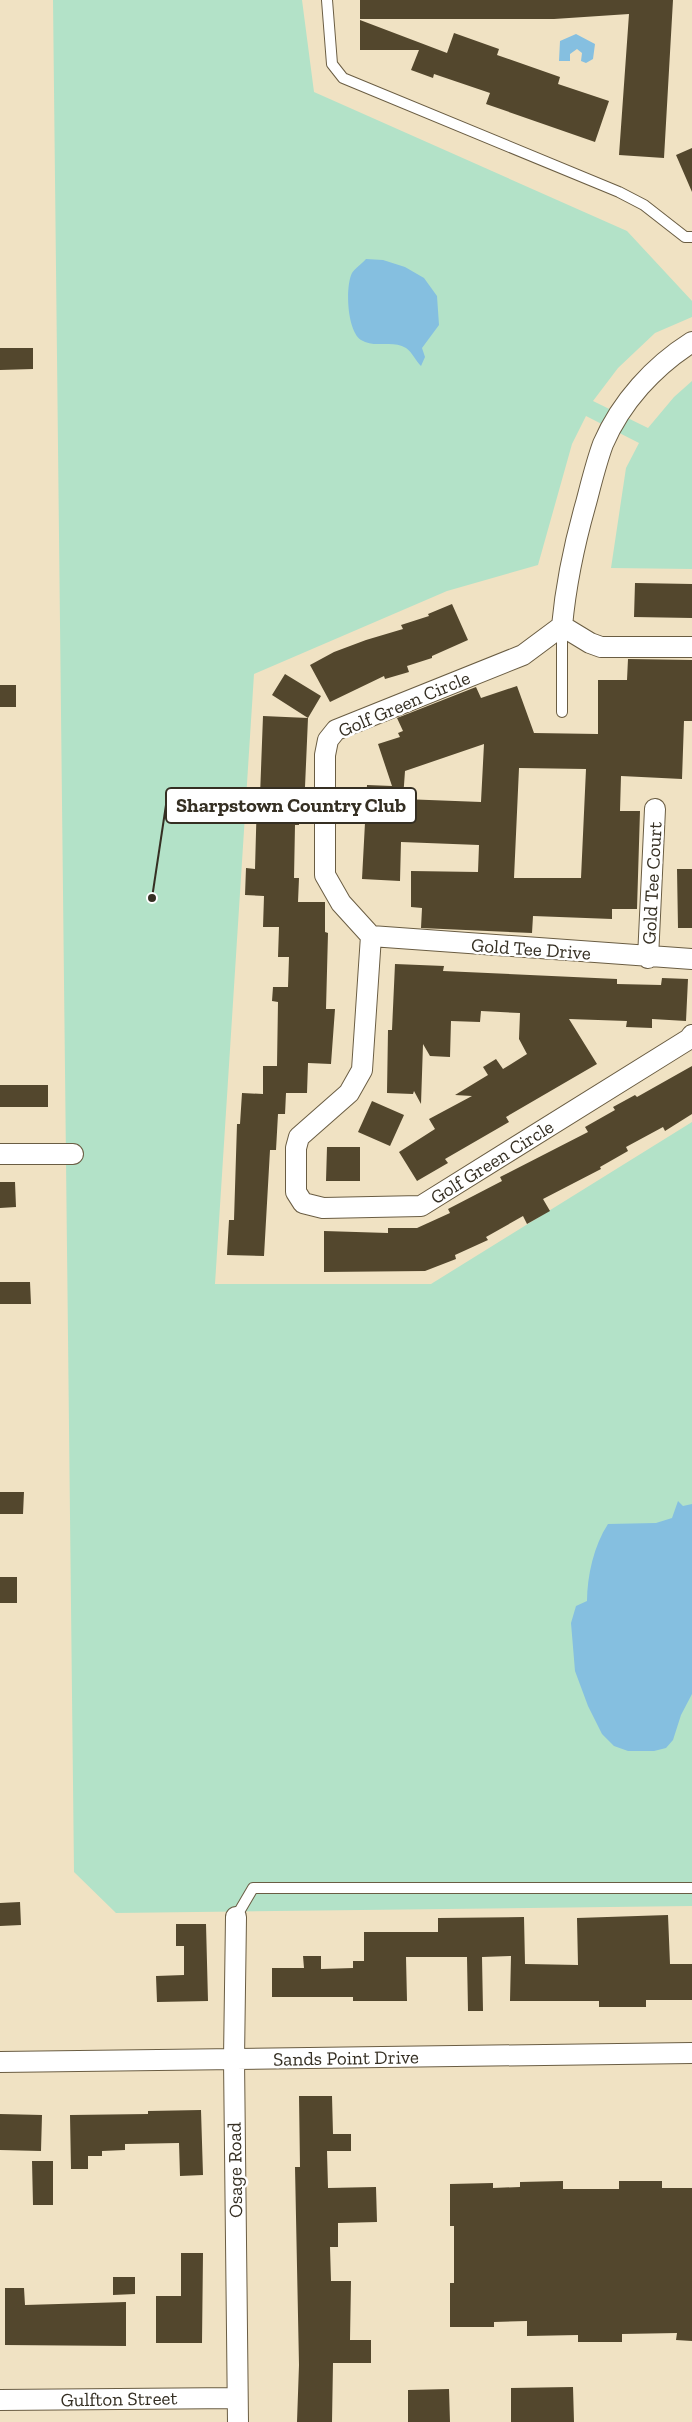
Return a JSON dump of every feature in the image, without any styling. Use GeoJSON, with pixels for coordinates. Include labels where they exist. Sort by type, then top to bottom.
{"type":"FeatureCollection","features":[{"type":"Feature","properties":{"kind":"street"},"geometry":{"type":"LineString","coordinates":[[692,342],[654,371],[636,391],[603,444],[566,581],[562,626],[600,647],[692,647]]}},
{"type":"Feature","properties":{"kind":"street","name":"Golf Green Circle"},"geometry":{"type":"LineString","coordinates":[[562,626],[523,655],[336,730],[328,740],[325,755],[325,875],[341,903],[371,936],[362,1070],[349,1093],[299,1137],[296,1148],[296,1192],[302,1203],[322,1208],[421,1206],[689,1039],[692,1035]]}},
{"type":"Feature","properties":{"kind":"street","name":"Gold Tee Court"},"geometry":{"type":"LineString","coordinates":[[648,958],[655,809]]}},
{"type":"Feature","properties":{"kind":"street","name":"Gold Tee Drive"},"geometry":{"type":"LineString","coordinates":[[371,936],[648,958],[692,959]]}},
{"type":"Feature","properties":{"kind":"street"},"geometry":{"type":"LineString","coordinates":[[0,1154],[73,1154]]}},
{"type":"Feature","properties":{"kind":"street","name":"Osage Road"},"geometry":{"type":"LineString","coordinates":[[236,1917],[234,2059],[238,2422]]}},
{"type":"Feature","properties":{"kind":"street","name":"Sands Point Drive"},"geometry":{"type":"LineString","coordinates":[[0,2062],[692,2053]]}},
{"type":"Feature","properties":{"kind":"street","name":"Gulfton Street"},"geometry":{"type":"LineString","coordinates":[[0,2400],[237,2398]]}},
{"type":"Feature","properties":{"kind":"lane"},"geometry":{"type":"LineString","coordinates":[[327,0],[332,64],[343,78],[619,192],[644,205],[685,237],[692,237]]}},
{"type":"Feature","properties":{"kind":"lane"},"geometry":{"type":"LineString","coordinates":[[562,626],[562,712]]}},
{"type":"Feature","properties":{"kind":"lane"},"geometry":{"type":"LineString","coordinates":[[236,1917],[253,1888],[692,1888]]}},
{"type":"Feature","properties":{"kind":"green space"},"geometry":{"type":"Polygon","coordinates":[[[53,0],[302,0],[314,92],[627,231],[692,301],[692,317],[655,333],[618,368],[593,401],[648,428],[674,397],[692,381],[692,569],[611,568],[626,468],[639,443],[586,416],[572,444],[538,565],[447,591],[254,674],[215,1284],[431,1284],[692,1122],[692,1906],[116,1913],[74,1872],[53,0]]]}},
{"type":"Feature","properties":{"kind":"water"},"geometry":{"type":"Polygon","coordinates":[[[576,34],[595,44],[593,59],[586,63],[581,61],[582,53],[577,49],[570,54],[570,61],[559,61],[560,41],[576,34]]]}},
{"type":"Feature","properties":{"kind":"water"},"geometry":{"type":"Polygon","coordinates":[[[366,259],[383,260],[405,267],[424,278],[437,296],[439,325],[422,348],[425,357],[421,366],[410,352],[401,345],[366,343],[356,335],[350,319],[348,288],[352,273],[366,259]]]}},
{"type":"Feature","properties":{"kind":"water"},"geometry":{"type":"Polygon","coordinates":[[[678,1501],[683,1506],[692,1504],[692,1694],[681,1715],[673,1740],[666,1748],[654,1751],[628,1751],[614,1746],[602,1734],[588,1706],[575,1671],[571,1623],[576,1606],[587,1601],[592,1561],[599,1541],[608,1524],[656,1523],[672,1518],[678,1501]]]}},
{"type":"Feature","properties":{"kind":"building"},"geometry":{"type":"Polygon","coordinates":[[[360,0],[673,0],[664,158],[619,155],[629,14],[554,19],[360,19],[360,0]]]}},
{"type":"Feature","properties":{"kind":"building"},"geometry":{"type":"Polygon","coordinates":[[[360,20],[447,53],[454,33],[499,49],[497,55],[560,77],[558,84],[609,101],[595,142],[486,104],[490,93],[434,74],[433,78],[411,70],[419,50],[360,50],[360,20]]]}},
{"type":"Feature","properties":{"kind":"building"},"geometry":{"type":"Polygon","coordinates":[[[692,148],[692,192],[676,155],[692,148]]]}},
{"type":"Feature","properties":{"kind":"building"},"geometry":{"type":"Polygon","coordinates":[[[0,348],[33,348],[33,369],[0,370],[0,348]]]}},
{"type":"Feature","properties":{"kind":"building"},"geometry":{"type":"Polygon","coordinates":[[[635,583],[692,584],[692,618],[634,617],[635,583]]]}},
{"type":"Feature","properties":{"kind":"building"},"geometry":{"type":"Polygon","coordinates":[[[452,604],[468,640],[432,656],[432,658],[407,666],[409,672],[385,679],[384,676],[330,702],[310,665],[334,652],[403,629],[401,625],[429,616],[428,614],[452,604]]]}},
{"type":"Feature","properties":{"kind":"building"},"geometry":{"type":"Polygon","coordinates":[[[628,659],[692,660],[692,721],[684,721],[682,779],[621,776],[620,811],[640,811],[637,909],[612,909],[612,919],[533,916],[532,933],[421,928],[422,908],[411,907],[411,871],[478,872],[479,845],[401,842],[400,881],[362,879],[367,785],[392,786],[378,744],[400,737],[398,733],[403,731],[397,718],[476,687],[481,698],[517,686],[534,733],[598,734],[598,680],[627,680],[628,659]],[[484,744],[405,771],[403,799],[481,802],[484,744]],[[519,768],[514,878],[581,878],[586,769],[519,768]]]}},
{"type":"Feature","properties":{"kind":"building"},"geometry":{"type":"Polygon","coordinates":[[[285,674],[321,696],[308,718],[272,695],[285,674]]]}},
{"type":"Feature","properties":{"kind":"building"},"geometry":{"type":"Polygon","coordinates":[[[0,685],[16,685],[16,707],[0,707],[0,685]]]}},
{"type":"Feature","properties":{"kind":"building"},"geometry":{"type":"Polygon","coordinates":[[[263,716],[308,718],[305,787],[300,787],[299,825],[295,825],[294,878],[299,878],[298,902],[325,902],[325,932],[328,933],[326,1009],[335,1009],[331,1064],[308,1063],[307,1093],[286,1093],[285,1114],[278,1114],[276,1150],[270,1150],[264,1256],[227,1255],[229,1220],[234,1220],[237,1124],[240,1124],[242,1093],[263,1094],[263,1066],[277,1066],[278,1002],[272,1001],[273,987],[288,987],[289,957],[278,957],[279,927],[263,927],[264,896],[245,895],[246,868],[255,869],[257,796],[260,796],[263,716]]]}},
{"type":"Feature","properties":{"kind":"building"},"geometry":{"type":"Polygon","coordinates":[[[677,869],[692,869],[692,928],[678,928],[677,869]]]}},
{"type":"Feature","properties":{"kind":"building"},"geometry":{"type":"Polygon","coordinates":[[[395,964],[444,966],[443,971],[617,979],[617,984],[661,985],[662,978],[688,979],[686,1021],[652,1019],[652,1028],[626,1027],[627,1021],[569,1019],[597,1064],[506,1117],[509,1122],[445,1159],[448,1163],[417,1181],[399,1152],[435,1129],[429,1119],[472,1096],[455,1095],[488,1075],[483,1067],[496,1059],[503,1069],[527,1054],[519,1039],[520,1013],[481,1011],[480,1022],[451,1021],[450,1057],[430,1056],[423,1044],[421,1104],[414,1091],[413,1094],[387,1093],[388,1030],[392,1030],[395,964]]]}},
{"type":"Feature","properties":{"kind":"building"},"geometry":{"type":"Polygon","coordinates":[[[692,1066],[692,1114],[665,1131],[663,1127],[626,1147],[628,1151],[600,1167],[601,1169],[543,1199],[550,1211],[527,1224],[523,1216],[486,1237],[488,1240],[455,1255],[456,1259],[425,1271],[324,1272],[324,1231],[388,1233],[388,1228],[417,1228],[450,1213],[448,1209],[502,1181],[500,1177],[588,1132],[585,1127],[615,1110],[613,1107],[635,1095],[637,1097],[692,1066]]]}},
{"type":"Feature","properties":{"kind":"building"},"geometry":{"type":"Polygon","coordinates":[[[0,1085],[48,1085],[48,1107],[0,1107],[0,1085]]]}},
{"type":"Feature","properties":{"kind":"building"},"geometry":{"type":"Polygon","coordinates":[[[372,1101],[404,1115],[390,1146],[358,1132],[372,1101]]]}},
{"type":"Feature","properties":{"kind":"building"},"geometry":{"type":"Polygon","coordinates":[[[327,1147],[360,1147],[360,1181],[326,1181],[327,1147]]]}},
{"type":"Feature","properties":{"kind":"building"},"geometry":{"type":"Polygon","coordinates":[[[0,1182],[15,1182],[16,1207],[0,1208],[0,1182]]]}},
{"type":"Feature","properties":{"kind":"building"},"geometry":{"type":"Polygon","coordinates":[[[0,1282],[30,1282],[31,1304],[0,1304],[0,1282]]]}},
{"type":"Feature","properties":{"kind":"building"},"geometry":{"type":"Polygon","coordinates":[[[0,1492],[24,1492],[23,1514],[0,1514],[0,1492]]]}},
{"type":"Feature","properties":{"kind":"building"},"geometry":{"type":"Polygon","coordinates":[[[0,1577],[17,1577],[17,1603],[0,1603],[0,1577]]]}},
{"type":"Feature","properties":{"kind":"building"},"geometry":{"type":"Polygon","coordinates":[[[20,1902],[21,1925],[0,1926],[0,1903],[20,1902]]]}},
{"type":"Feature","properties":{"kind":"building"},"geometry":{"type":"Polygon","coordinates":[[[668,1915],[670,1964],[692,1964],[692,2000],[646,2000],[646,2007],[599,2007],[599,2001],[510,2001],[511,1956],[482,1957],[483,2011],[468,2011],[467,1957],[406,1957],[407,2001],[353,2001],[353,1997],[272,1997],[272,1968],[304,1968],[303,1956],[321,1956],[321,1969],[353,1968],[353,1961],[364,1961],[364,1932],[438,1932],[438,1918],[524,1917],[525,1964],[578,1965],[577,1918],[668,1915]]]}},
{"type":"Feature","properties":{"kind":"building"},"geometry":{"type":"Polygon","coordinates":[[[176,1924],[206,1924],[208,2001],[157,2002],[156,1976],[184,1975],[184,1946],[176,1946],[176,1924]]]}},
{"type":"Feature","properties":{"kind":"building"},"geometry":{"type":"Polygon","coordinates":[[[299,2096],[332,2096],[333,2134],[351,2134],[351,2151],[327,2151],[328,2188],[376,2187],[377,2222],[338,2223],[338,2247],[330,2247],[331,2281],[351,2281],[350,2340],[371,2340],[371,2363],[333,2363],[332,2422],[297,2422],[299,2365],[295,2167],[300,2167],[299,2096]]]}},
{"type":"Feature","properties":{"kind":"building"},"geometry":{"type":"Polygon","coordinates":[[[201,2110],[203,2175],[180,2176],[179,2143],[125,2144],[125,2150],[102,2151],[102,2156],[88,2156],[88,2169],[71,2169],[70,2115],[148,2114],[148,2111],[201,2110]]]}},
{"type":"Feature","properties":{"kind":"building"},"geometry":{"type":"Polygon","coordinates":[[[0,2114],[42,2115],[41,2151],[0,2150],[0,2114]]]}},
{"type":"Feature","properties":{"kind":"building"},"geometry":{"type":"Polygon","coordinates":[[[32,2161],[53,2161],[53,2205],[33,2205],[32,2161]]]}},
{"type":"Feature","properties":{"kind":"building"},"geometry":{"type":"Polygon","coordinates":[[[563,2181],[563,2189],[619,2189],[619,2181],[662,2181],[662,2188],[692,2188],[692,2341],[676,2340],[677,2333],[622,2334],[622,2342],[578,2342],[578,2335],[527,2336],[527,2321],[494,2322],[494,2327],[450,2327],[450,2283],[454,2283],[454,2226],[450,2226],[450,2184],[493,2183],[493,2188],[520,2187],[520,2182],[563,2181]]]}},
{"type":"Feature","properties":{"kind":"building"},"geometry":{"type":"Polygon","coordinates":[[[181,2253],[203,2253],[202,2343],[156,2343],[156,2296],[181,2296],[181,2253]]]}},
{"type":"Feature","properties":{"kind":"building"},"geometry":{"type":"Polygon","coordinates":[[[113,2277],[135,2277],[135,2294],[113,2295],[113,2277]]]}},
{"type":"Feature","properties":{"kind":"building"},"geometry":{"type":"Polygon","coordinates":[[[5,2288],[24,2288],[25,2305],[126,2302],[126,2346],[5,2345],[5,2288]]]}},
{"type":"Feature","properties":{"kind":"building"},"geometry":{"type":"Polygon","coordinates":[[[573,2387],[574,2422],[511,2422],[511,2388],[573,2387]]]}},
{"type":"Feature","properties":{"kind":"building"},"geometry":{"type":"Polygon","coordinates":[[[449,2389],[450,2422],[408,2422],[408,2390],[449,2389]]]}},
{"type":"Feature","properties":{"kind":"place","name":"Sharpstown Country Club"},"geometry":{"type":"Point","coordinates":[152,898]}}]}
